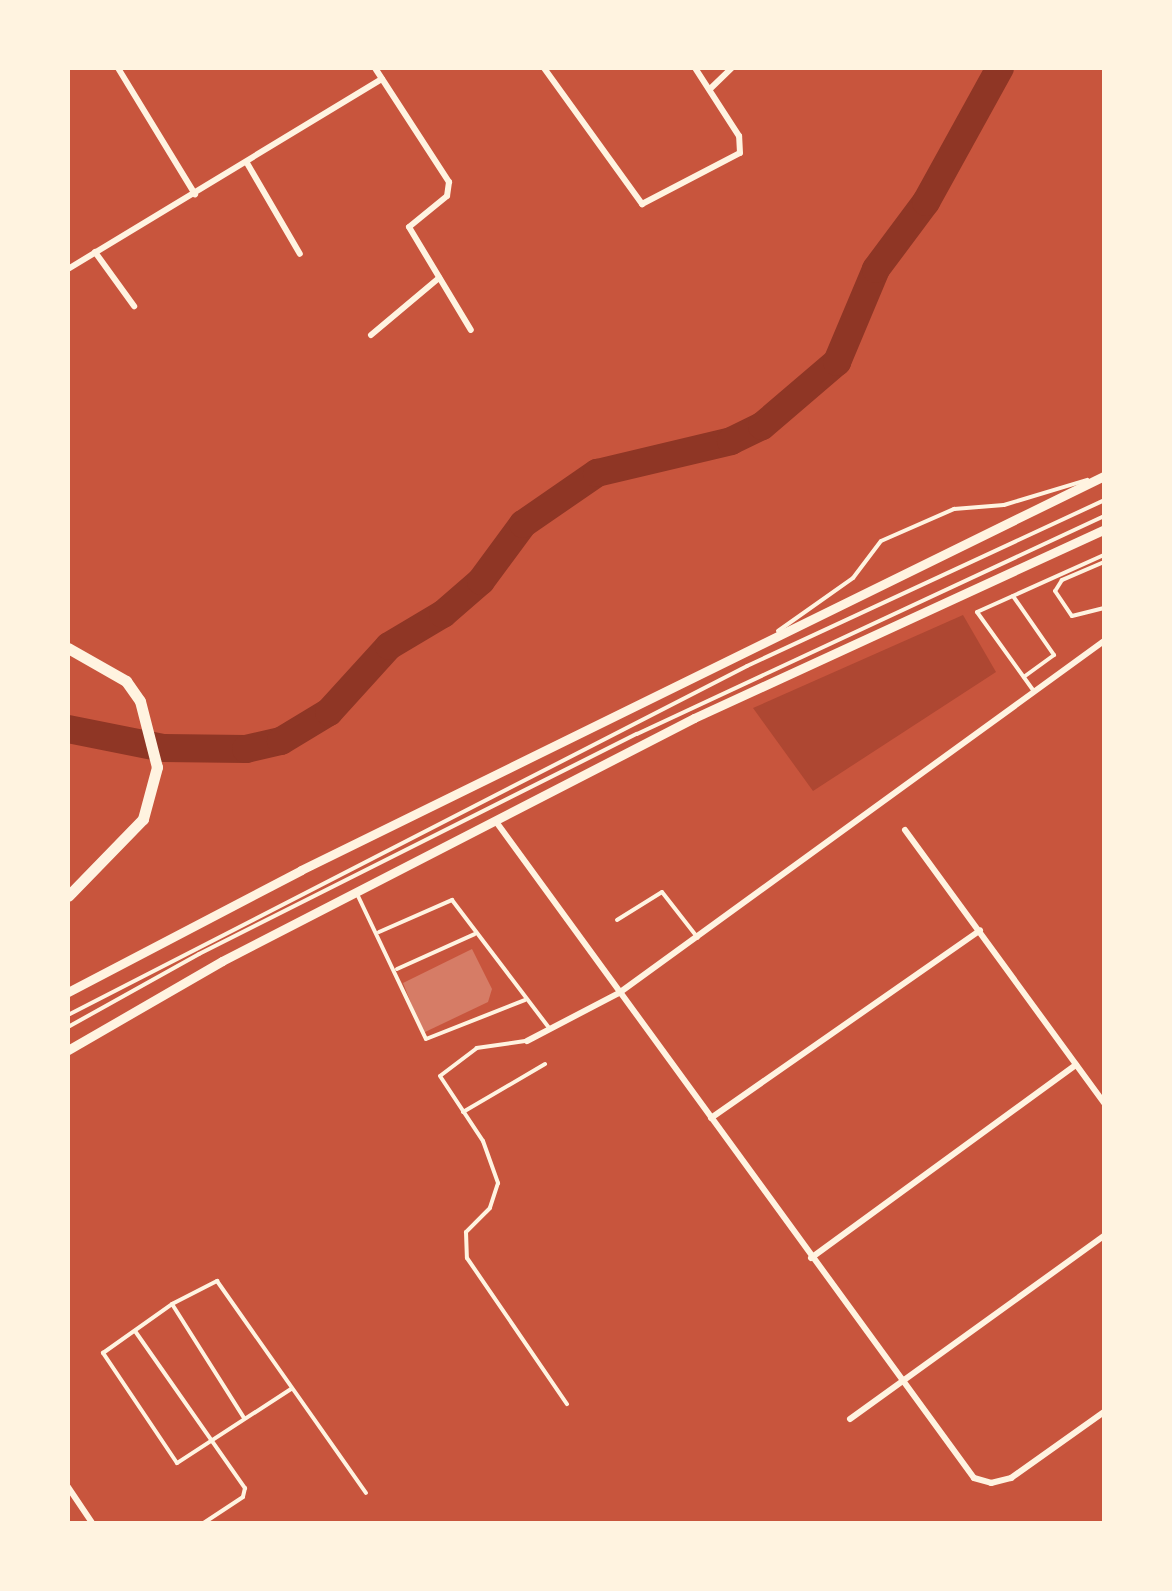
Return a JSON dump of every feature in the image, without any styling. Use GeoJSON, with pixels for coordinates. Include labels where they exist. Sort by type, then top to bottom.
{"type":"FeatureCollection","features":[{"type":"Feature","properties":{"kind":"highway"},"geometry":{"type":"LineString","coordinates":[[68,648],[126,681],[148,724],[157,767],[144,819],[68,896]]}},
{"type":"Feature","properties":{"kind":"street"},"geometry":{"type":"LineString","coordinates":[[118,68],[195,194]]}},
{"type":"Feature","properties":{"kind":"street"},"geometry":{"type":"LineString","coordinates":[[374,68],[450,182],[447,196],[409,227],[471,330]]}},
{"type":"Feature","properties":{"kind":"street"},"geometry":{"type":"LineString","coordinates":[[544,68],[642,204],[740,153],[739,136],[694,68]]}},
{"type":"Feature","properties":{"kind":"street"},"geometry":{"type":"LineString","coordinates":[[710,89],[732,68]]}},
{"type":"Feature","properties":{"kind":"street"},"geometry":{"type":"LineString","coordinates":[[68,269],[382,78]]}},
{"type":"Feature","properties":{"kind":"street"},"geometry":{"type":"LineString","coordinates":[[247,163],[300,254]]}},
{"type":"Feature","properties":{"kind":"street"},"geometry":{"type":"LineString","coordinates":[[95,252],[134,306]]}},
{"type":"Feature","properties":{"kind":"street"},"geometry":{"type":"LineString","coordinates":[[372,335],[440,278]]}},
{"type":"Feature","properties":{"kind":"street"},"geometry":{"type":"LineString","coordinates":[[68,992],[775,634],[1102,477]]}},
{"type":"Feature","properties":{"kind":"street"},"geometry":{"type":"LineString","coordinates":[[68,1050],[356,893],[694,718],[1104,529]]}},
{"type":"Feature","properties":{"kind":"street"},"geometry":{"type":"LineString","coordinates":[[527,1041],[620,994],[1104,641]]}},
{"type":"Feature","properties":{"kind":"street"},"geometry":{"type":"LineString","coordinates":[[497,823],[900,1382],[974,1478],[992,1483],[1011,1478],[1104,1412]]}},
{"type":"Feature","properties":{"kind":"street"},"geometry":{"type":"LineString","coordinates":[[905,830],[1104,1103]]}},
{"type":"Feature","properties":{"kind":"street"},"geometry":{"type":"LineString","coordinates":[[711,1118],[980,930]]}},
{"type":"Feature","properties":{"kind":"street"},"geometry":{"type":"LineString","coordinates":[[812,1258],[1076,1065]]}},
{"type":"Feature","properties":{"kind":"street"},"geometry":{"type":"LineString","coordinates":[[850,1419],[1104,1236]]}},
{"type":"Feature","properties":{"kind":"street"},"geometry":{"type":"LineString","coordinates":[[68,1487],[93,1524]]}},
{"type":"Feature","properties":{"kind":"lane"},"geometry":{"type":"LineString","coordinates":[[775,634],[852,578],[881,541],[954,509],[1004,505],[1102,477]]}},
{"type":"Feature","properties":{"kind":"lane"},"geometry":{"type":"LineString","coordinates":[[68,1015],[747,666],[1104,500]]}},
{"type":"Feature","properties":{"kind":"lane"},"geometry":{"type":"LineString","coordinates":[[68,1028],[199,954],[637,734],[1104,516]]}},
{"type":"Feature","properties":{"kind":"lane"},"geometry":{"type":"LineString","coordinates":[[1034,692],[977,612],[1104,559]]}},
{"type":"Feature","properties":{"kind":"lane"},"geometry":{"type":"LineString","coordinates":[[1104,559],[1062,580],[1055,591],[1072,616],[1104,608]]}},
{"type":"Feature","properties":{"kind":"lane"},"geometry":{"type":"LineString","coordinates":[[1012,596],[1054,655],[1024,677]]}},
{"type":"Feature","properties":{"kind":"lane"},"geometry":{"type":"LineString","coordinates":[[617,920],[662,892],[698,938]]}},
{"type":"Feature","properties":{"kind":"lane"},"geometry":{"type":"LineString","coordinates":[[356,893],[397,968],[426,1039],[525,1000]]}},
{"type":"Feature","properties":{"kind":"lane"},"geometry":{"type":"LineString","coordinates":[[379,932],[452,900],[552,1031]]}},
{"type":"Feature","properties":{"kind":"lane"},"geometry":{"type":"LineString","coordinates":[[397,968],[476,933]]}},
{"type":"Feature","properties":{"kind":"lane"},"geometry":{"type":"LineString","coordinates":[[527,1041],[477,1048],[444,1067],[444,1086],[483,1141],[498,1184],[490,1208],[466,1232],[467,1258],[567,1404]]}},
{"type":"Feature","properties":{"kind":"lane"},"geometry":{"type":"LineString","coordinates":[[463,1112],[545,1064]]}},
{"type":"Feature","properties":{"kind":"lane"},"geometry":{"type":"LineString","coordinates":[[291,1388],[213,1442],[174,1463],[104,1357],[172,1304],[217,1281],[366,1493]]}},
{"type":"Feature","properties":{"kind":"lane"},"geometry":{"type":"LineString","coordinates":[[172,1304],[245,1420]]}},
{"type":"Feature","properties":{"kind":"lane"},"geometry":{"type":"LineString","coordinates":[[134,1330],[245,1494],[202,1524]]}},
{"type":"Feature","properties":{"kind":"shaded area"},"geometry":{"type":"Polygon","coordinates":[[[963,615],[996,672],[813,791],[753,708],[963,615]]]}},
{"type":"Feature","properties":{"kind":"building"},"geometry":{"type":"Polygon","coordinates":[[[472,949],[492,989],[488,1002],[423,1033],[403,983],[472,949]]]}},
{"type":"Feature","properties":{"kind":"waterway"},"geometry":{"type":"LineString","coordinates":[[68,729],[163,748],[246,749],[281,741],[329,712],[389,646],[443,614],[481,581],[523,524],[597,473],[731,441],[762,426],[837,362],[876,269],[926,202],[1000,68]]}}]}
